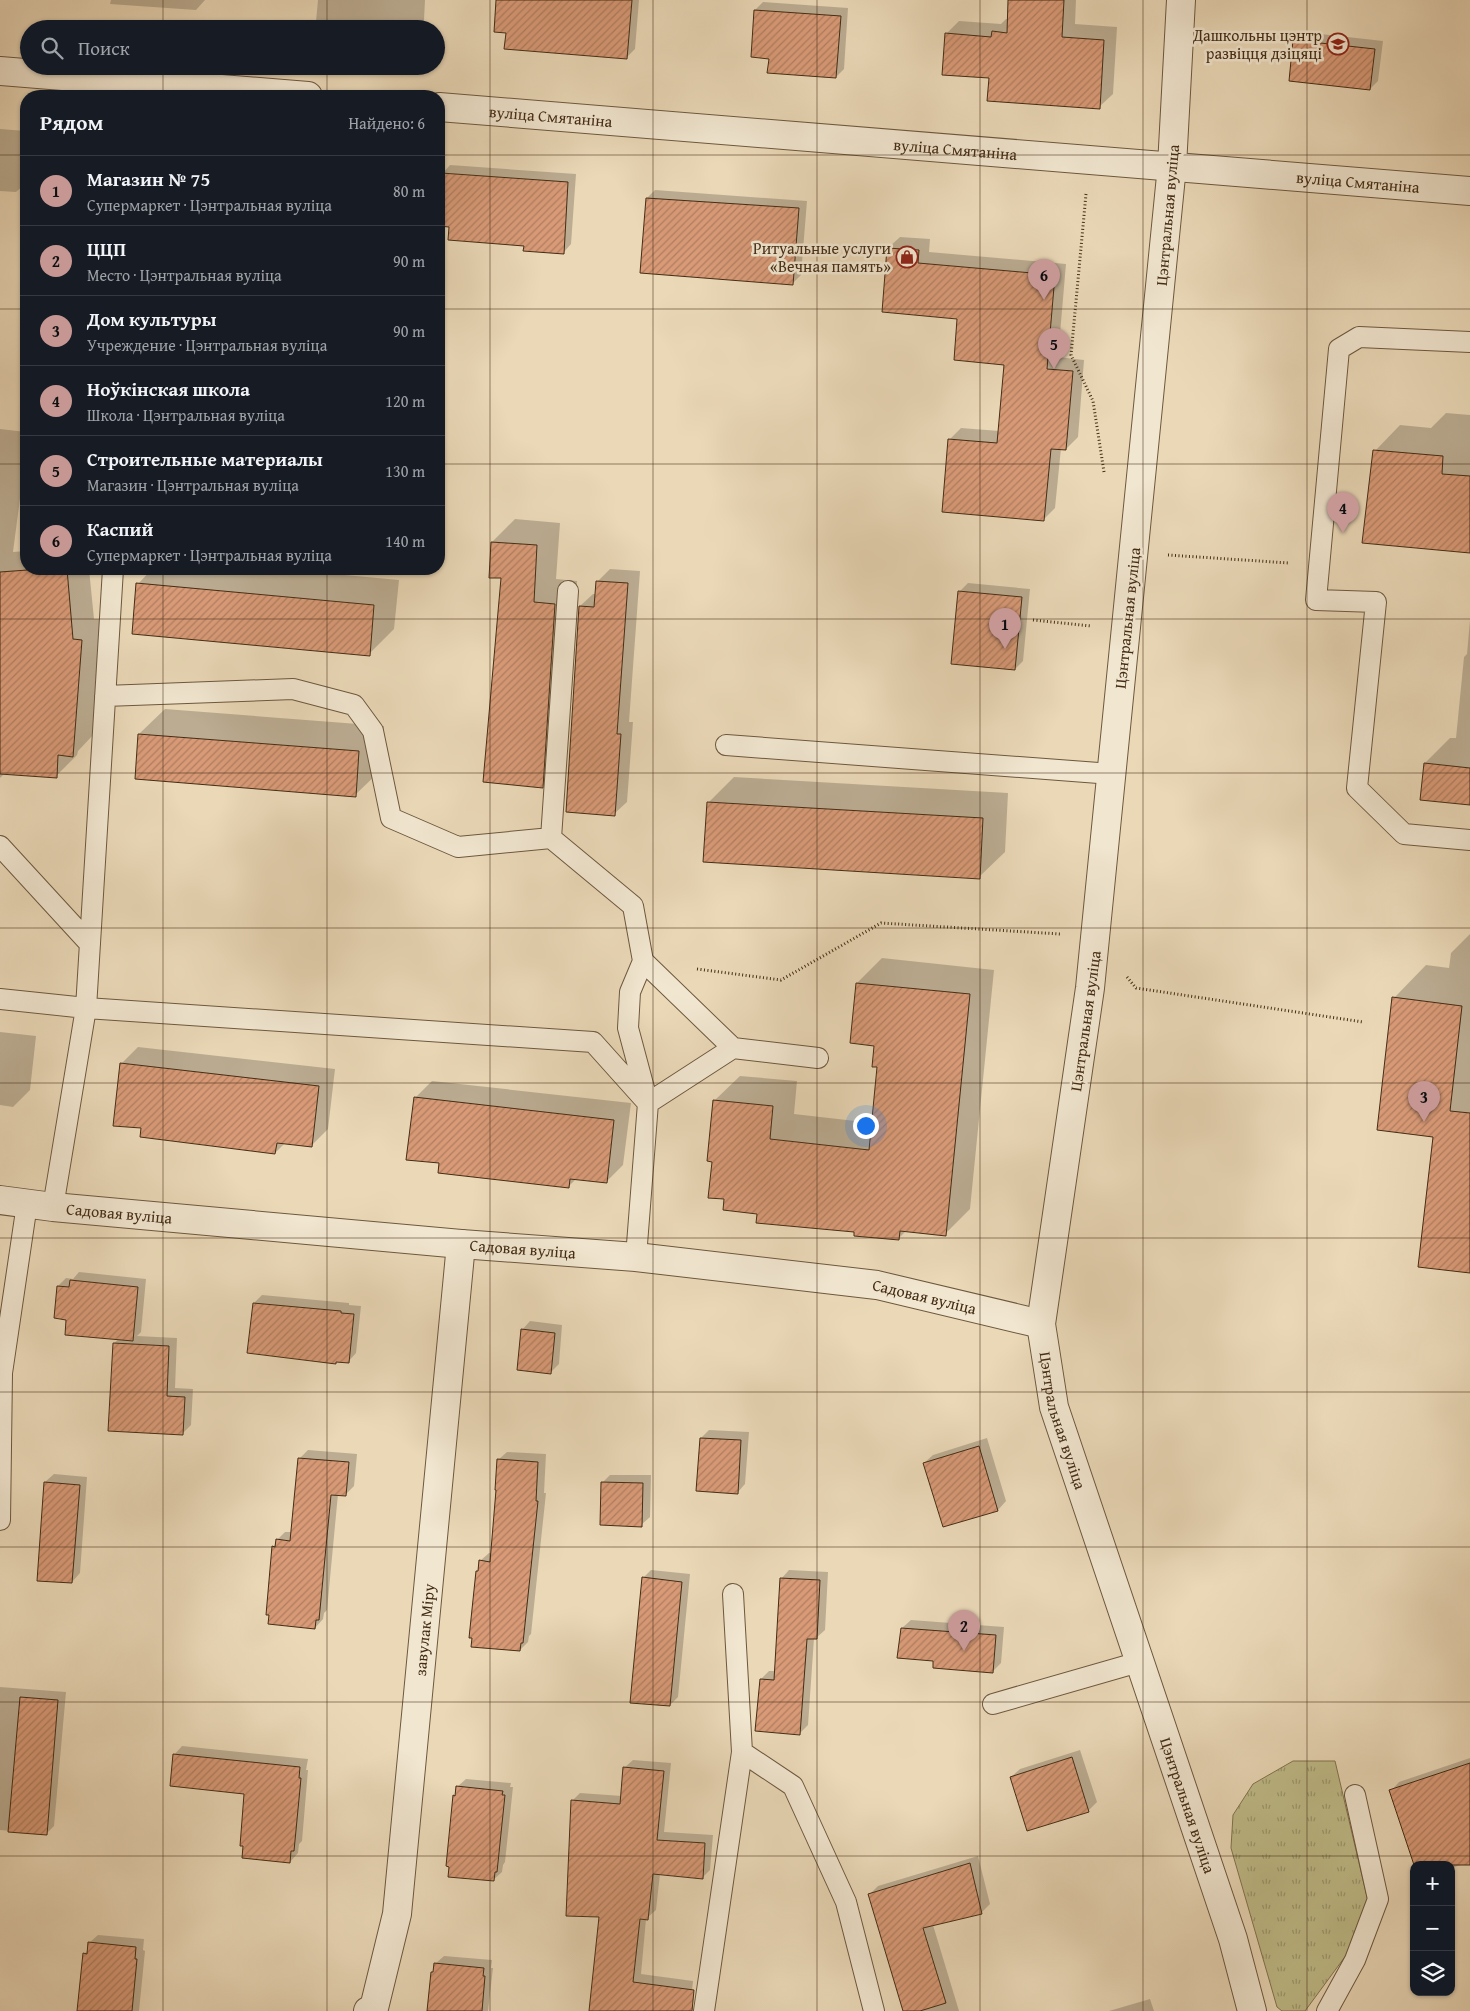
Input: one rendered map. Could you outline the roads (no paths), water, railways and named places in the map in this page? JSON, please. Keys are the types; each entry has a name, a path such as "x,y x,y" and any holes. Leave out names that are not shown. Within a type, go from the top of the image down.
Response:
{"street":[{"name":"Цэнтральная вуліца","path":"1181,0 1172,166 1096,936 1042,1324 1054,1406 1233,1939 1252,2011"},
{"path":"0,71 20,73"},
{"path":"49,75 234,90"},
{"name":"вуліца Смятаніна","path":"445,107 1470,191"},
{"name":"Садовая вуліца","path":"0,1200 461,1244 636,1257 877,1285 1042,1324"},
{"name":"завулак Міру","path":"368,2011 374,2008 397,1914 461,1244"}],"lane":[{"path":"1470,342 1359,337 1339,349 1316,600 1376,602 1357,788 1404,834 1470,840"},
{"path":"0,1520 2,1373 86,1008 113,575"},
{"path":"551,838 568,591"},
{"path":"105,696 292,690 354,705 373,731 391,818 458,847 551,838 633,906 643,962 630,992 628,1028 648,1103 636,1257"},
{"path":"726,745 1112,774"},
{"path":"0,846 90,944"},
{"path":"643,962 732,1048 818,1058"},
{"path":"0,999 86,1008 593,1042 648,1103"},
{"path":"648,1103 732,1048"},
{"path":"704,2011 742,1752 733,1594"},
{"path":"992,1704 1139,1662"},
{"path":"742,1752 793,1786 846,1902 874,2011"},
{"path":"1327,2011 1355,1960 1378,1899 1355,1794"}],"place":[{"name":"Дашкольны цэнтр развіцця дзіцяці","path":"1338,44"},
{"name":"Ритуальные услуги «Вечная память»","path":"907,257"},
{"name":"Каспий","path":"1044,300"},
{"name":"Строительные материалы","path":"1054,369"},
{"name":"Ноўкінская школа","path":"1343,533"},
{"name":"Магазин № 75","path":"1005,649"},
{"name":"Дом культуры","path":"1424,1122"},
{"name":"ЦЦП","path":"964,1651"}]}
